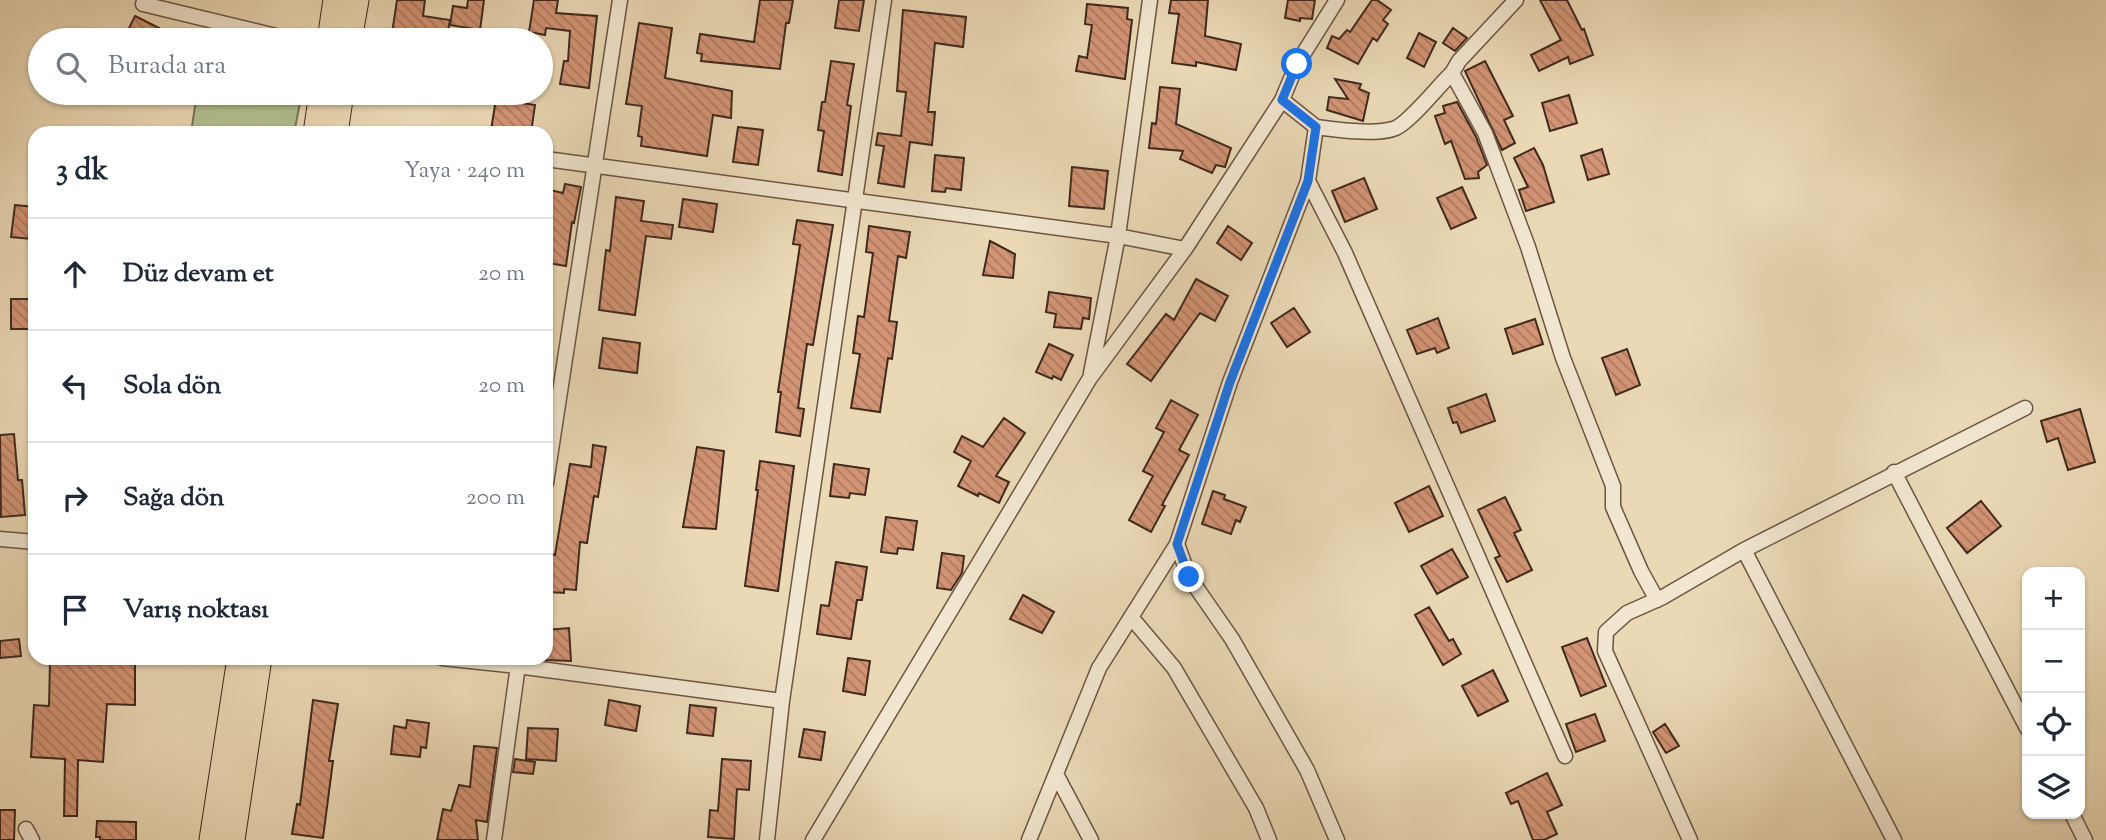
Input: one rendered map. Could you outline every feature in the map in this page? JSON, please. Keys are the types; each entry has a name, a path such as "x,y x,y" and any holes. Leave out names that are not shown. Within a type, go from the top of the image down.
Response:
{"main road":[{"path":"331,28 335,0"},
{"path":"352,28 357,0"},
{"path":"316,126 319,105"},
{"path":"337,126 340,105"},
{"path":"211,840 238,665"},
{"path":"233,840 260,665"}],"street":[{"path":"553,438 620,0"},
{"path":"767,840 782,701 884,0"},
{"path":"1090,378 1118,236 1150,0"},
{"path":"813,840 1090,378 1185,249 1282,100 1297,64 1337,0"},
{"path":"1282,100 1316,127 1348,132 1395,129 1420,108 1516,0"},
{"path":"143,4 242,28"},
{"path":"1452,73 1485,132 1528,247 1563,358 1613,486 1613,507 1657,600"},
{"path":"1029,840 1099,668 1177,544 1230,382 1308,181 1316,127"},
{"path":"553,160 1118,236 1185,249"},
{"path":"1308,181 1345,253 1565,756"},
{"path":"1690,840 1605,651 1606,632 1627,613 1657,600 1744,550 2025,408"},
{"path":"1894,472 2022,718"},
{"path":"0,539 28,541"},
{"path":"1177,544 1189,577 1232,639 1307,770 1337,840"},
{"path":"1744,550 1894,840"},
{"path":"1131,617 1174,668 1256,808 1269,840"},
{"path":"494,840 518,665"},
{"path":"538,665 782,701"},
{"path":"1056,774 1091,840"},
{"path":"2074,819 2085,840"}],"green space":[{"path":"195,105 300,105 295,126 192,126"}],"building":[{"path":"397,0 425,0 423,16 450,20 449,28 393,28"},
{"path":"468,0 484,0 480,28 450,25 453,6 467,8"},
{"path":"534,0 558,0 556,13 597,16 589,88 560,84 564,61 568,61 570,31 530,28"},
{"path":"760,0 793,0 789,23 786,23 780,69 701,61 702,54 697,53 700,34 754,42"},
{"path":"839,0 864,0 859,31 835,28"},
{"path":"1171,0 1208,0 1205,36 1241,44 1236,70 1196,62 1196,66 1172,63 1179,14 1169,13"},
{"path":"1288,0 1315,0 1312,19 1300,18 1300,21 1285,18"},
{"path":"1372,0 1377,0 1391,10 1383,20 1388,24 1377,41 1373,38 1358,64 1327,48 1332,36 1339,39 1347,30 1350,32"},
{"path":"1540,0 1567,0 1582,30 1584,29 1593,55 1570,64 1568,57 1539,71 1531,55 1561,40"},
{"path":"1087,4 1128,8 1127,19 1132,20 1125,79 1076,71 1079,56 1087,58 1092,25 1085,24"},
{"path":"903,10 966,17 963,47 935,43 928,112 935,112 932,145 910,142 904,187 878,183 884,146 876,145 878,133 901,136 906,92 897,91"},
{"path":"135,16 159,28 129,28"},
{"path":"639,23 672,28 665,78 732,91 731,118 713,115 707,156 641,146 642,137 638,136 642,106 626,104"},
{"path":"1453,28 1467,38 1455,51 1443,43"},
{"path":"1419,33 1436,42 1424,67 1407,58"},
{"path":"831,61 854,64 847,105 851,106 842,175 818,171 824,131 818,130"},
{"path":"1485,61 1513,116 1504,120 1515,143 1502,150 1465,71"},
{"path":"1335,79 1361,84 1359,89 1369,93 1363,121 1327,110 1329,97 1348,99"},
{"path":"1160,87 1180,89 1176,124 1231,148 1225,167 1216,165 1212,173 1180,159 1183,151 1149,148 1152,123 1156,124"},
{"path":"1569,95 1577,123 1550,131 1542,103"},
{"path":"1457,102 1476,137 1487,165 1478,172 1479,178 1465,179 1451,141 1445,144 1435,116 1445,113 1443,106"},
{"path":"495,105 535,105 532,126 492,126"},
{"path":"738,127 763,130 758,165 733,162"},
{"path":"1534,148 1543,165 1554,202 1526,211 1519,190 1528,187 1514,158"},
{"path":"1602,149 1609,174 1588,180 1581,156"},
{"path":"935,155 964,158 961,190 946,188 945,192 932,191"},
{"path":"1072,167 1108,171 1104,209 1069,206"},
{"path":"1364,178 1377,209 1345,222 1332,191"},
{"path":"565,184 581,187 574,223 572,222 566,266 553,264 553,191 563,193"},
{"path":"1462,187 1476,218 1451,229 1437,198"},
{"path":"616,197 644,201 641,221 673,225 671,239 646,236 635,315 599,310 606,250 610,251"},
{"path":"683,199 717,204 713,232 679,227"},
{"path":"15,205 28,206 28,239 11,237"},
{"path":"797,220 833,225 813,345 807,344 798,408 804,409 800,436 776,432 781,392 778,392 800,245 793,244"},
{"path":"869,226 910,232 906,258 898,256 889,321 897,322 892,359 888,358 880,412 851,408 860,354 853,353 858,316 864,317 873,253 866,252"},
{"path":"1228,226 1252,243 1241,260 1217,243"},
{"path":"990,241 1015,254 1013,278 983,275"},
{"path":"1196,279 1228,296 1215,321 1200,313 1151,381 1127,364 1166,314 1174,320"},
{"path":"1049,292 1091,298 1089,319 1083,318 1081,329 1054,327 1056,314 1046,312"},
{"path":"11,299 28,299 28,329 11,329"},
{"path":"1294,308 1310,332 1287,347 1271,323"},
{"path":"1438,318 1449,348 1437,353 1435,348 1417,354 1407,330"},
{"path":"1535,319 1543,344 1513,354 1505,329"},
{"path":"603,338 640,343 637,373 599,368"},
{"path":"1049,344 1073,355 1061,380 1036,372"},
{"path":"1627,349 1640,385 1616,395 1602,358"},
{"path":"1486,394 1495,421 1461,433 1457,422 1453,423 1448,408"},
{"path":"1171,400 1198,415 1179,450 1189,455 1151,532 1129,520 1153,476 1143,471 1164,432 1156,428"},
{"path":"2080,409 2095,462 2068,470 2058,438 2047,442 2041,421"},
{"path":"1004,418 1025,433 996,476 1009,482 999,503 958,486 971,461 954,452 962,436 983,447"},
{"path":"14,434 18,480 22,480 25,515 1,517 0,435"},
{"path":"593,445 606,447 598,497 594,496 587,543 580,542 576,590 564,589 564,593 553,592 553,554 555,555 570,464 591,467"},
{"path":"697,447 724,451 716,529 683,527"},
{"path":"760,461 794,466 778,591 745,586"},
{"path":"834,464 869,469 865,495 850,493 849,498 830,496"},
{"path":"1429,486 1443,516 1409,532 1395,503"},
{"path":"1213,491 1225,495 1224,499 1246,507 1240,522 1236,520 1231,534 1202,524"},
{"path":"1505,497 1521,530 1514,533 1532,570 1507,582 1495,558 1500,556 1478,510"},
{"path":"1981,501 2001,526 1967,553 1947,528"},
{"path":"886,517 917,521 913,550 898,548 897,554 881,552"},
{"path":"1452,549 1468,577 1437,594 1421,566"},
{"path":"942,553 964,556 962,573 951,590 937,588"},
{"path":"836,562 867,567 862,600 857,600 851,639 817,634 821,605 829,606"},
{"path":"1023,595 1054,612 1042,633 1010,619"},
{"path":"1429,607 1449,641 1453,639 1461,654 1443,665 1415,615"},
{"path":"569,628 571,661 553,660 553,629"},
{"path":"1587,638 1606,686 1581,696 1562,647"},
{"path":"19,639 21,656 0,658 0,641"},
{"path":"848,658 870,661 865,695 843,691"},
{"path":"50,665 135,665 135,705 107,704 103,762 78,760 77,816 64,816 65,759 31,757 34,705 49,706"},
{"path":"1493,670 1508,701 1478,716 1462,686"},
{"path":"313,700 338,704 329,761 333,761 323,838 292,834 297,804 300,805"},
{"path":"609,700 640,706 636,731 605,725"},
{"path":"690,705 716,708 713,736 687,733"},
{"path":"1595,714 1605,741 1576,752 1566,724"},
{"path":"407,720 429,723 426,748 421,747 420,757 391,754 394,726 406,728"},
{"path":"1665,724 1679,746 1666,753 1653,732"},
{"path":"528,728 558,729 556,761 526,759"},
{"path":"804,729 825,732 821,760 799,757"},
{"path":"474,746 497,748 487,822 476,820 478,840 437,840 443,809 451,811 459,785 470,787"},
{"path":"515,759 535,762 533,774 513,772"},
{"path":"722,759 751,761 749,790 737,789 734,839 708,837 710,810 718,811"},
{"path":"1547,773 1562,805 1547,812 1557,834 1544,840 1533,840 1518,801 1511,804 1506,793"},
{"path":"0,810 15,810 14,840 0,840"},
{"path":"97,821 136,822 136,840 100,840 100,837 96,837"}],"route":[{"path":"1189,577 1177,544 1230,382 1308,181 1316,127 1282,100 1297,64"}]}
